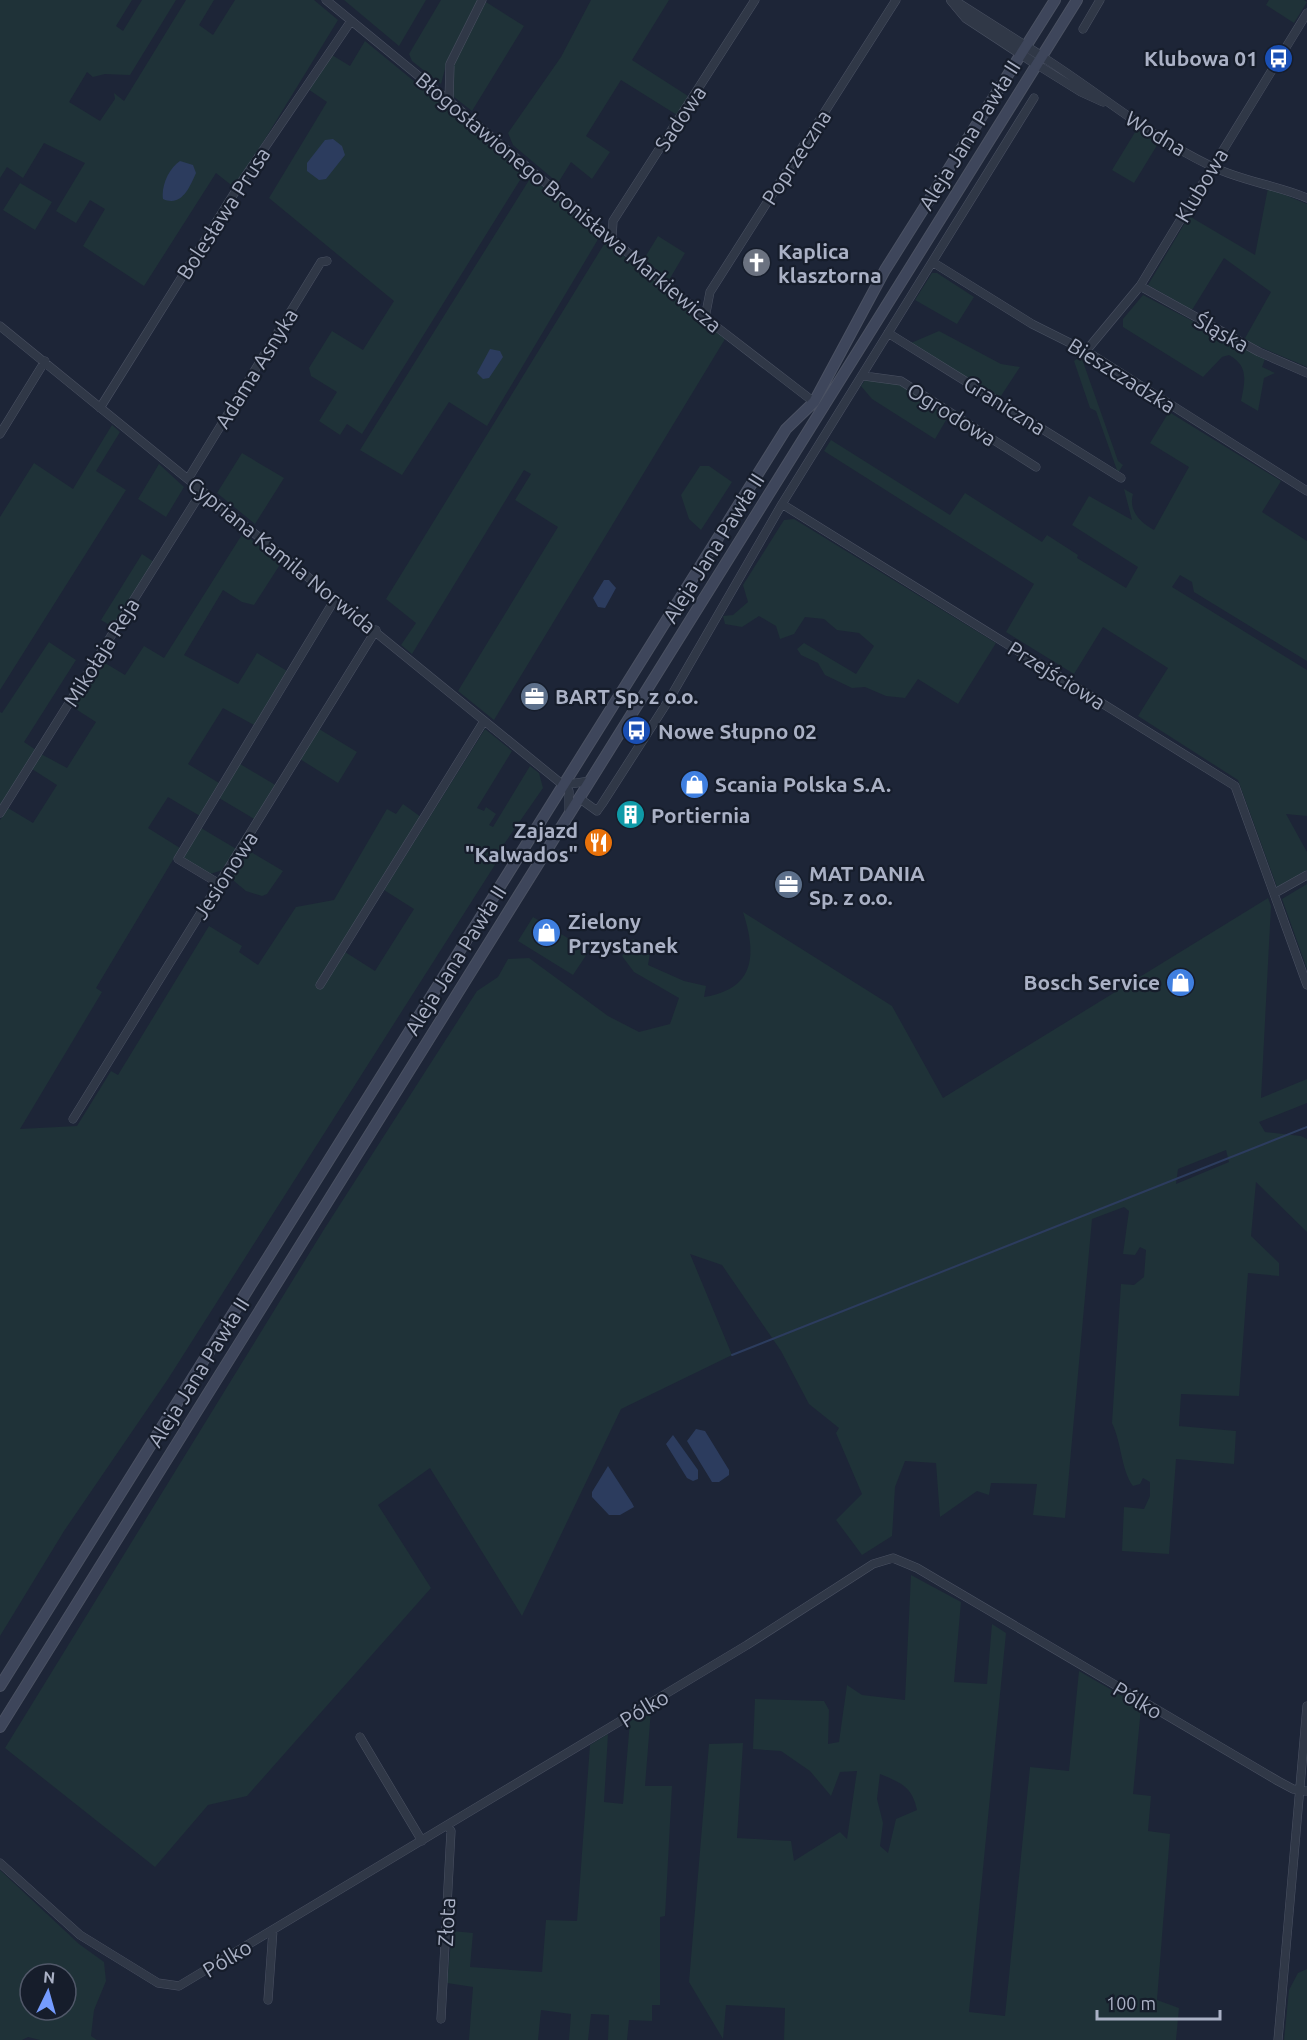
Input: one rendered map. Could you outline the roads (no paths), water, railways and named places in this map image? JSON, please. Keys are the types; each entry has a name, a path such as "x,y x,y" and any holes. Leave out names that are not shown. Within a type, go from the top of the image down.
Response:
{"main road":[{"name":"Aleja Jana Pawła II","path":"0,1686 786,429 814,402 885,270 1055,0"},
{"name":"Aleja Jana Pawła II","path":"0,1727 1077,0"}],"street":[{"name":"Błogosławionego Bronisława Markiewicza","path":"326,0 705,318 814,402"},
{"path":"449,101 450,64 482,0"},
{"name":"Sadowa","path":"612,238 613,221 755,0"},
{"name":"Poprzeczna","path":"705,318 710,292 897,0"},
{"path":"952,0 966,18 1039,60"},
{"path":"1083,29 1100,0"},
{"name":"Klubowa","path":"1086,351 1140,286 1307,13"},
{"name":"Bolesława Prusa","path":"100,408 240,184 351,21"},
{"name":"Wodna","path":"1039,60 1081,92 1107,103 1212,167 1307,198"},
{"path":"579,798 597,811 602,804 670,698 782,504 864,376 888,333 1034,98"},
{"name":"Adama Asnyka","path":"188,479 321,262 327,261"},
{"name":"Bieszczadzka","path":"934,262 1032,324 1086,351 1307,491"},
{"name":"Śląska","path":"1140,286 1259,352 1307,373"},
{"name":"Cypriana Kamila Norwida","path":"0,326 563,784"},
{"name":"Graniczna","path":"888,333 1121,478"},
{"path":"0,434 45,361"},
{"name":"Ogrodowa","path":"864,376 901,381 1036,467"},
{"name":"Mikołaja Reja","path":"0,813 202,491"},
{"name":"Przejściowa","path":"782,504 1235,786 1307,985"},
{"path":"218,883 178,860 335,599"},
{"name":"Jesionowa","path":"73,1119 376,630"},
{"path":"320,985 484,721"},
{"path":"569,814 571,800 563,784 590,781"},
{"path":"1275,893 1307,875"},
{"name":"Pólko","path":"0,1863 80,1935 158,1983 179,1986 747,1645 873,1564 893,1558 917,1568 1278,1781 1304,1790"},
{"path":"1278,2040 1304,1790 1307,1706"},
{"path":"360,1737 422,1841"},
{"name":"Złota","path":"441,2019 451,1831 448,1826"},
{"path":"268,2000 273,1930"}],"water":[{"path":"333,139 342,146 345,155 326,179 319,180 307,171 307,163 325,140"},
{"path":"180,161 193,165 196,173 180,199 169,201 163,199 163,189 167,178 172,168"},
{"path":"490,349 500,351 503,357 489,378 483,379 477,373"},
{"path":"604,580 609,580 616,588 605,608 598,607 593,598"},
{"path":"696,1429 705,1431 729,1470 729,1475 719,1482 712,1482 687,1441"},
{"path":"673,1435 698,1470 698,1479 693,1481 687,1478 666,1444"},
{"path":"608,1466 634,1507 620,1515 609,1515 592,1497 592,1492"}],"waterway":[{"path":"732,1355 1307,1127"}],"place":[{"name":"Klubowa 01","path":"1279,58"},
{"name":"Kaplica klasztorna","path":"757,263"},
{"name":"BART Sp. z o.o.","path":"534,696"},
{"name":"Nowe Słupno 02","path":"637,731"},
{"name":"Scania Polska S.A.","path":"694,784"},
{"name":"Portiernia","path":"630,815"},
{"name":"Zajazd \"Kalwados\"","path":"599,842"},
{"name":"MAT DANIA Sp. z o.o.","path":"788,885"},
{"name":"Zielony Przystanek","path":"547,933"},
{"name":"Bosch Service","path":"1181,982"}]}
